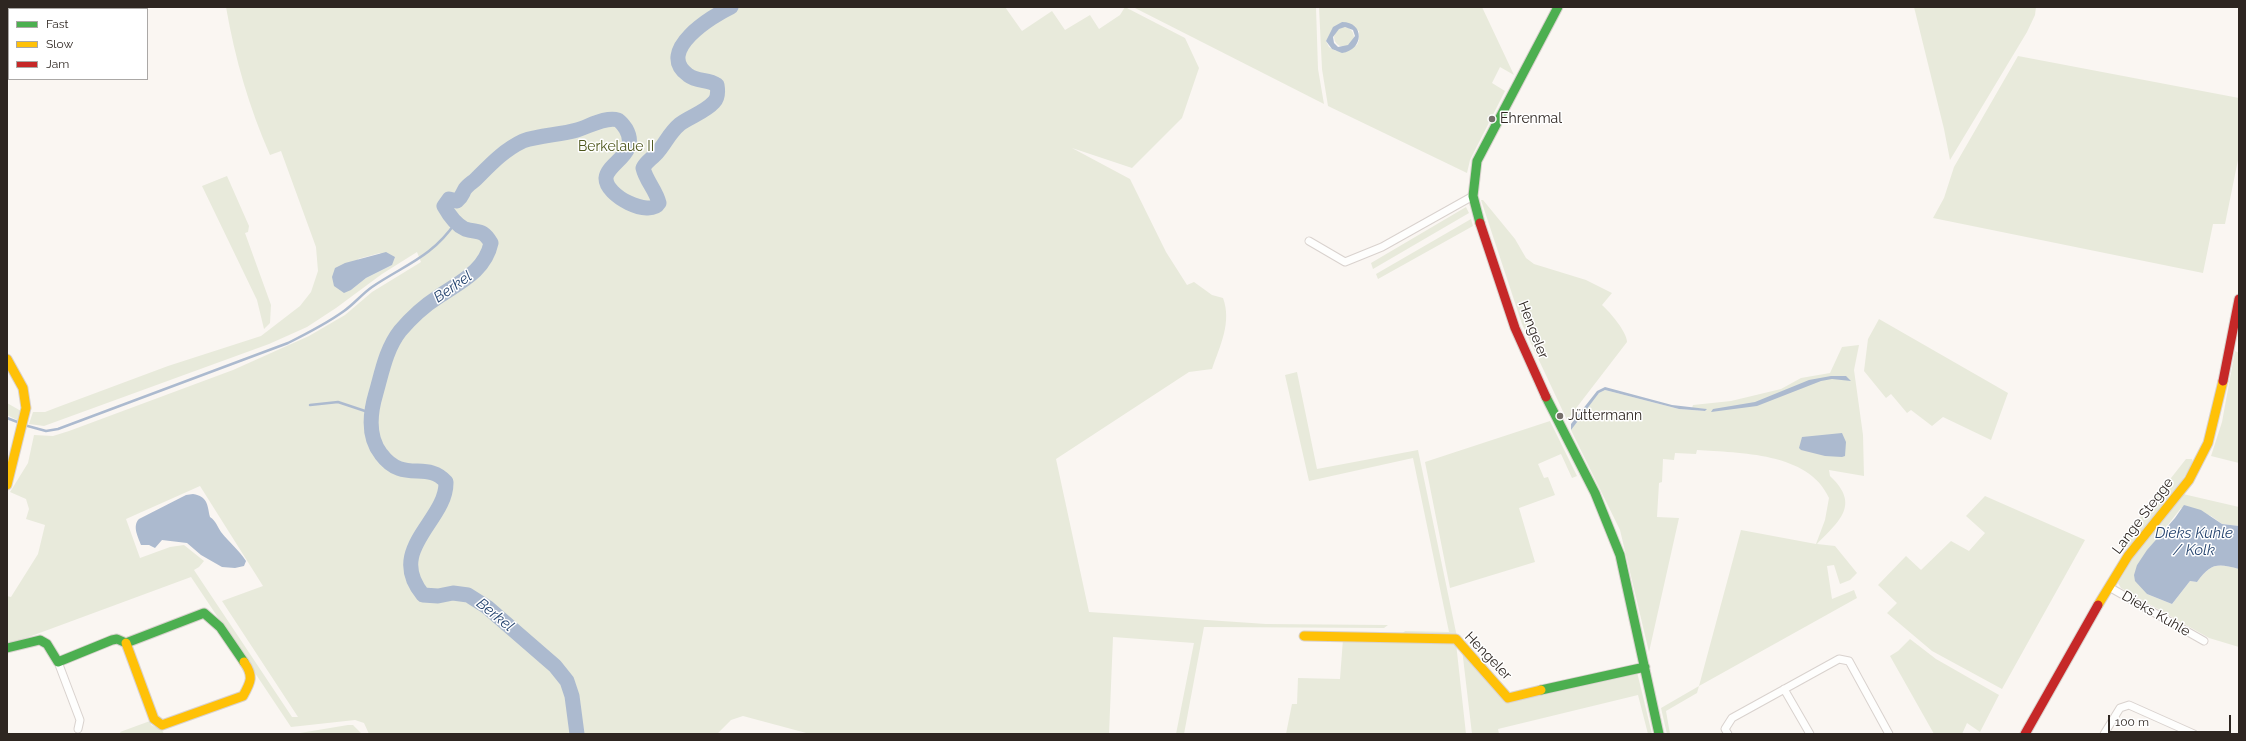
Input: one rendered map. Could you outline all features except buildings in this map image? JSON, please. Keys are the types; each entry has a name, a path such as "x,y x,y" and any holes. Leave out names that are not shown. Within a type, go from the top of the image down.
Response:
{"street":[{"name":"Hengeler","path":"1558,7 1477,161 1473,196 1485,240 1515,328 1532,369 1595,493 1616,542 1659,734"},
{"path":"1309,241 1345,262 1382,248 1473,196"},
{"name":"Lange Stegge","path":"2026,734 2128,556 2189,480 2208,443 2214,424 2239,299"},
{"path":"7,359 20,378 26,398 26,408 7,485"},
{"name":"Dieks Kuhle","path":"2109,588 2204,642"},
{"path":"58,662 112,640 117,639 126,643 204,613 220,627 251,672 252,679 243,696 162,725 154,719 126,643"},
{"name":"Hengeler","path":"1304,636 1456,639 1508,698 1645,667"},
{"path":"7,648 40,640 47,644 58,662 80,720 78,729"},
{"path":"1728,734 1725,729 1732,718 1838,658 1849,661 1889,734"},
{"path":"1784,689 1810,734"},
{"path":"2104,734 2120,708 2129,705 2194,734"}],"green space":[{"name":"Berkelaue II","path":"226,7 1005,7 1022,31 1052,11 1065,30 1090,15 1099,29 1120,15 1125,7 1185,38 1199,68 1182,118 1132,168 1072,148 1130,179 1166,252 1187,285 1194,282 1212,295 1223,298 1226,316 1224,334 1212,369 1189,372 1056,459 1089,612 1266,624 1388,625 1384,628 1204,627 1184,734 1176,734 1194,643 1113,637 1109,734 810,734 743,716 731,720 717,734 369,734 364,723 355,720 291,727 191,577 7,645 7,596 11,597 38,554 45,525 26,519 29,509 26,499 10,492 28,463 34,435 53,436 69,431 233,370 309,336 345,315 372,292 421,262 417,252 382,274 336,308 307,327 269,344 44,426 29,424 33,412 45,412 168,366 261,336 300,306 311,292 318,271 316,247 281,151 270,155 262,137 238,64","holes":["380,253 392,265 366,278 351,290 358,259","200,486 263,586 222,601 298,717 292,717 194,570 204,561 184,545 170,547 140,558 126,519"]},
{"path":"1133,7 1316,7 1318,69 1324,104"},
{"path":"1319,7 1482,7 1514,75 1500,67 1492,83 1505,91 1470,160 1467,173 1328,106 1322,69","holes":["1342,22 1359,31 1359,40 1357,45 1336,51 1329,47 1326,41"]},
{"path":"1914,7 2036,7 2035,15 2027,32 1950,160 1944,129"},
{"path":"1344,27 1351,30 1354,37 1351,44 1344,47 1337,44 1334,37 1337,30"},
{"path":"2018,56 2239,98 2239,155 2225,224 2213,224 2203,273 1933,218 1944,198 1954,167"},
{"path":"227,176 249,226 248,232 245,233 271,305 270,323 264,329 257,300 202,186"},
{"path":"1481,200 1483,200 1515,239 1526,258 1534,264 1586,280 1612,293 1602,305 1621,328 1627,342 1567,420 1522,324"},
{"path":"1466,207 1469,213 1373,269 1371,263"},
{"path":"1471,219 1473,226 1378,279 1376,274"},
{"path":"1879,319 2008,393 1991,440 1943,417 1932,426 1911,410 1907,413 1891,394 1886,398 1864,371 1868,339"},
{"path":"1859,345 1854,370 1863,435 1864,476 1829,470 1830,476 1839,486 1844,496 1845,504 1839,520 1817,544 1835,546 1857,573 1850,580 1840,584 1834,565 1827,566 1832,599 1854,590 1857,598 1699,686 1741,530 1816,544 1825,520 1829,498 1819,483 1806,472 1790,463 1771,458 1752,454 1697,450 1696,454 1675,453 1674,460 1663,459 1662,482 1659,483 1657,517 1679,518 1649,652 1620,530 1571,430 1599,393 1605,390 1679,409 1705,411 1706,409 1692,408 1693,405 1731,401 1781,389 1801,378 1830,373 1842,347"},
{"path":"2235,351 2239,353 2239,463 2211,456 2222,422"},
{"path":"1297,372 1317,469 1418,450 1457,637 1402,634 1405,631 1449,632 1413,458 1309,481 1285,375"},
{"path":"7,403 21,411 19,421 7,415"},
{"path":"1550,421 1577,476 1572,478 1561,454 1538,464 1544,478 1548,477 1555,495 1519,508 1535,562 1450,588 1425,462"},
{"path":"2186,459 2192,459 2193,463 2177,488 2129,546 2125,547 2119,544"},
{"path":"2183,494 2239,507 2239,526 2222,524 2211,516 2181,508 2137,565 2147,594 2172,604 2190,581 2197,582 2206,571 2211,568 2220,565 2239,569 2239,647 2209,638 2121,588 2118,583 2134,555"},
{"path":"1985,496 2085,540 2002,689 1932,651 1887,613 1897,603 1878,585 1906,556 1921,570 1951,541 1969,551 1985,533 1966,516"},
{"path":"1343,639 1456,643 1466,734 1286,734 1292,704 1297,704 1298,678 1340,679"},
{"path":"1910,639 1936,659 1999,695 1980,732 1967,723 1962,734 1934,734 1890,656 1898,651"},
{"path":"1462,649 1508,702 1637,672 1652,734 1648,734 1638,695 1498,729 1499,734 1472,734"},
{"path":"1699,686 1697,693 1666,711 1670,734 1667,734 1661,708"},
{"path":"150,721 151,725 162,730 164,734 121,734 120,732"},
{"path":"353,725 362,734 300,733"}],"water":[{"path":"1342,22 1350,23 1355,26 1359,36 1355,47 1342,53 1332,49 1326,41 1333,27","holes":["1345,27 1353,30 1355,36 1348,45 1338,47 1334,43 1333,37 1339,29"]},
{"path":"386,252 395,257 392,265 366,278 351,290 344,293 334,286 332,277 335,268 345,263"},
{"path":"1831,376 1846,376 1851,381 1832,379 1821,381 1757,406 1711,412 1713,409 1755,402 1809,380"},
{"path":"1605,387 1672,405 1707,409 1705,411 1679,409 1605,390 1599,393 1571,430 1571,424 1597,391"},
{"path":"1842,433 1846,442 1845,456 1825,456 1801,450 1799,448 1802,437"},
{"path":"193,494 204,499 210,517 246,561 244,566 235,568 222,567 201,555 187,543 162,540 155,548 149,545 141,545 136,528 139,519 186,495"},
{"name":"Dieks Kuhle / Kolk","path":"2184,505 2201,510 2222,524 2239,526 2239,569 2220,565 2211,568 2206,571 2197,582 2190,581 2172,604 2147,594 2135,581 2134,575 2137,565 2147,550 2175,518"}],"waterway":[{"name":"Berkel","path":"577,734 572,696 567,681 555,666 487,607 468,595 453,593 438,596 423,595 413,579 411,563 414,549 444,496 446,482 439,476 431,473 406,470 389,463 381,454 373,440 371,424 372,408 388,353 400,331 428,304 470,275 488,253 491,243 486,235 480,232 465,229 450,216 444,206 449,199 457,201 465,189 492,163 504,153 523,141 536,137 570,132 608,119 613,119 618,120 626,129 629,138 629,145 626,152 608,173 606,178 608,185 613,192 629,203 647,208 654,207 659,203 643,168 680,124 702,111 715,100 718,90 717,85 714,83 695,79 688,75 680,66 678,56 682,45 700,26 731,7"},
{"path":"24,425 46,431 58,429 288,343 337,316 372,287 427,252 447,234 456,222"},
{"path":"310,405 338,402 371,413"},
{"path":"7,418 20,423"}],"traffic: fast":[{"path":"1480,223 1473,196 1477,161 1558,7"},
{"path":"1546,397 1595,493 1620,555 1659,734"},
{"path":"7,648 40,640 47,644 58,662 112,640 117,639 126,643 204,613 220,627 244,662"},
{"path":"1541,690 1645,667"}],"traffic: slow":[{"path":"7,359 23,388 26,408 7,485"},
{"path":"2098,605 2128,556 2189,480 2208,443 2223,381"},
{"path":"1304,636 1456,639 1508,698 1541,690"},
{"path":"126,643 154,719 162,725 243,696 250,679 249,671 244,662"}],"traffic: jam":[{"path":"1480,223 1515,328 1546,397"},
{"path":"2223,381 2239,299"},
{"path":"2025,734 2098,605"}],"place":[{"name":"Ehrenmal","path":"1492,119"},
{"name":"Jüttermann","path":"1560,416"}]}
